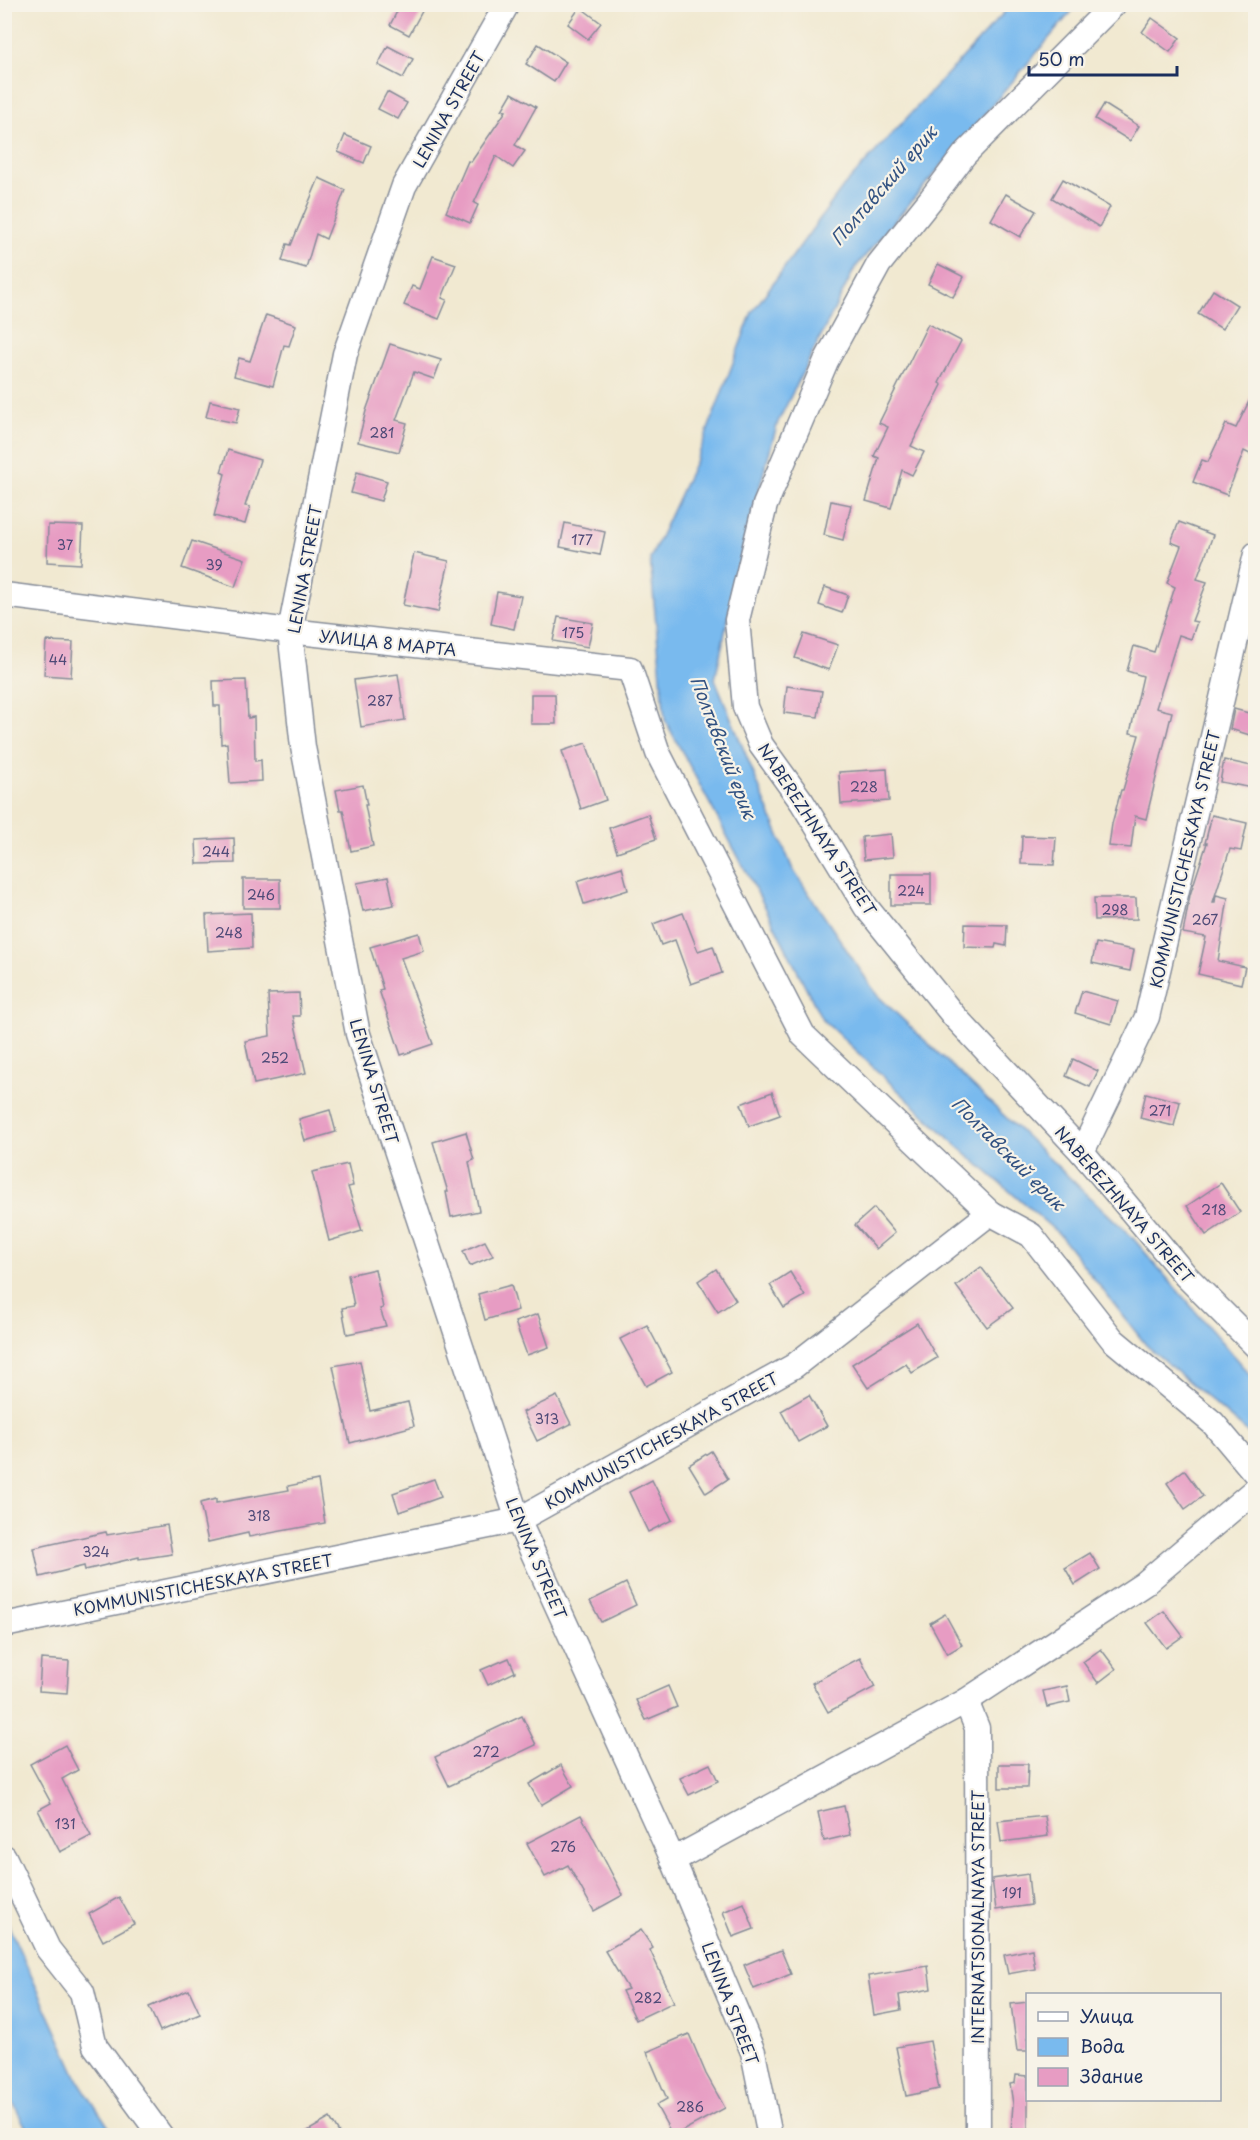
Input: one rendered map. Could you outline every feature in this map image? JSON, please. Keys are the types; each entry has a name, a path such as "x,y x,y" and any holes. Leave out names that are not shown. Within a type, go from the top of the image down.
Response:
{"street":[{"name":"LENINA STREET","path":"507,4 404,186 345,354 290,631 303,747 358,1034 518,1520 673,1860 753,2052 770,2136"},
{"name":"NABEREZHNAYA STREET","path":"1114,4 964,155 879,264 826,361 769,494 737,620 745,707 761,745 802,802 873,916 954,1016 1082,1152 1186,1276 1256,1346"},
{"name":"KOMMUNISTICHESKAYA STREET","path":"1082,1152 1147,1017 1256,554"},
{"name":"УЛИЦА 8 МАРТА","path":"4,595 290,631 630,669 658,753 802,1035 990,1213"},
{"name":"KOMMUNISTICHESKAYA STREET","path":"4,1625 518,1520 794,1366 990,1213"},
{"path":"990,1213 1031,1235 1113,1340 1214,1423 1256,1474"},
{"path":"673,1860 966,1701 1144,1584 1256,1489"},
{"name":"INTERNATSIONALNAYA STREET","path":"966,1701 977,1728 978,2136"},
{"path":"4,1857 48,1949 82,1992 94,2046 161,2136"}],"water":[{"name":"Полтавский ерик","path":"1011,5 1077,5 855,268 778,422 745,538 715,679 793,870 877,995 1132,1237 1255,1381 1255,1439 1146,1345 1059,1234 954,1143 822,1019 665,720 650,559 700,451 752,312 843,187"},
{"path":"5,1918 80,2083 114,2135 30,2135 5,2088"}],"building":[{"path":"401,4 426,4 409,35 390,25"},
{"path":"580,7 601,23 588,39 568,24"},
{"path":"1152,18 1180,38 1170,52 1142,32"},
{"path":"538,44 566,62 554,82 526,64"},
{"path":"388,46 413,59 403,78 378,65"},
{"path":"387,92 407,103 398,119 378,109"},
{"path":"512,93 536,107 515,145 525,151 513,168 496,156 474,203 478,205 470,223 446,212 468,161 471,162 506,111 502,110"},
{"path":"1104,104 1139,126 1130,141 1095,119"},
{"path":"345,135 371,146 364,163 338,152"},
{"path":"319,178 345,190 326,239 316,234 306,268 282,261 287,244 291,245"},
{"path":"1063,179 1110,207 1099,227 1052,198"},
{"path":"1006,194 1036,211 1020,237 991,220"},
{"path":"433,256 456,264 442,298 447,300 439,319 404,305 412,286 420,289"},
{"path":"938,264 964,277 953,297 928,284"},
{"path":"1213,290 1237,305 1222,329 1198,314"},
{"path":"266,315 296,325 289,346 284,345 273,386 234,376 239,358 250,361"},
{"path":"928,324 961,341 939,383 942,385 911,446 924,452 912,475 902,470 891,508 866,501 879,458 874,456 888,427 879,423"},
{"path":"390,344 441,360 434,379 414,372 396,420 407,423 399,452 358,442 366,411"},
{"path":"1256,387 1256,443 1250,454 1244,451 1227,495 1193,482 1202,460 1208,462 1226,424 1236,428"},
{"path":"210,401 240,408 236,423 206,417"},
{"path":"228,450 260,460 245,506 250,507 245,524 214,516 225,474 221,472"},
{"path":"357,472 387,481 381,501 351,493"},
{"path":"831,501 851,505 843,540 824,535"},
{"path":"1179,522 1213,535 1197,579 1207,582 1192,621 1197,622 1191,639 1179,635 1156,708 1172,712 1146,819 1135,816 1131,848 1109,846 1121,790 1123,790 1139,735 1130,733 1143,676 1127,671 1134,646 1154,652 1175,587 1167,583 1181,546 1171,542"},
{"path":"565,523 605,532 600,555 560,547"},
{"path":"48,525 83,526 81,564 47,562"},
{"path":"192,541 245,559 235,587 182,568"},
{"path":"414,553 449,561 438,612 403,605"},
{"path":"825,587 848,595 842,613 819,605"},
{"path":"497,592 521,596 514,629 491,624"},
{"path":"558,617 593,623 588,647 553,641"},
{"path":"804,634 838,645 829,670 795,658"},
{"path":"46,641 73,642 71,677 44,675"},
{"path":"398,674 405,720 361,727 354,680"},
{"path":"246,680 248,718 254,717 255,761 261,760 262,781 230,783 227,743 221,744 220,706 214,706 213,681"},
{"path":"787,686 822,691 818,717 784,713"},
{"path":"531,694 555,694 556,724 531,724"},
{"path":"1234,709 1256,715 1253,736 1230,729"},
{"path":"586,743 606,800 581,809 562,751"},
{"path":"1224,760 1256,767 1253,788 1220,782"},
{"path":"887,769 889,801 841,804 839,772"},
{"path":"363,785 373,846 351,851 343,810 340,810 336,790"},
{"path":"648,814 656,839 617,852 609,828"},
{"path":"1212,815 1247,823 1241,851 1230,849 1213,902 1215,902 1216,895 1228,898 1218,961 1245,967 1241,984 1198,974 1206,937 1183,933 1190,895 1207,843 1205,843"},
{"path":"891,834 893,857 864,860 862,837"},
{"path":"1022,836 1056,837 1054,865 1021,864"},
{"path":"234,838 235,863 197,864 196,840"},
{"path":"622,867 628,890 584,904 577,881"},
{"path":"891,874 931,874 931,905 891,905"},
{"path":"388,877 394,905 363,911 357,883"},
{"path":"243,879 280,879 280,908 243,908"},
{"path":"1094,898 1136,898 1137,919 1095,920"},
{"path":"251,913 252,948 208,951 206,915"},
{"path":"683,913 698,951 713,946 722,973 691,984 675,940 661,945 653,924"},
{"path":"965,924 1007,925 1006,946 996,944 995,948 964,947"},
{"path":"419,933 424,951 401,958 433,1044 401,1055 379,990 383,989 370,947"},
{"path":"1096,943 1134,950 1130,971 1092,963"},
{"path":"1082,991 1118,1001 1111,1024 1075,1013"},
{"path":"299,993 300,1016 293,1016 306,1073 254,1084 245,1041 270,1036 268,994"},
{"path":"1073,1059 1098,1071 1090,1087 1066,1076"},
{"path":"772,1092 780,1115 749,1126 741,1104"},
{"path":"1146,1093 1180,1102 1174,1126 1140,1118"},
{"path":"330,1110 336,1132 305,1141 299,1119"},
{"path":"466,1132 474,1160 469,1162 479,1211 451,1217 446,1192 448,1192 433,1142"},
{"path":"348,1164 353,1186 348,1187 362,1231 329,1241 312,1172"},
{"path":"1221,1183 1240,1212 1206,1235 1187,1206"},
{"path":"874,1208 895,1233 876,1249 855,1225"},
{"path":"485,1241 493,1256 470,1266 463,1251"},
{"path":"981,1267 1013,1308 987,1327 956,1286"},
{"path":"375,1269 383,1308 380,1309 386,1326 347,1334 342,1308 354,1306 348,1275"},
{"path":"716,1269 736,1300 718,1312 698,1281"},
{"path":"790,1272 805,1296 784,1308 770,1285"},
{"path":"511,1285 518,1310 485,1320 478,1294"},
{"path":"538,1314 549,1347 527,1355 515,1322"},
{"path":"917,1323 937,1358 912,1373 906,1364 868,1388 852,1364"},
{"path":"647,1325 672,1372 646,1386 620,1339"},
{"path":"360,1361 370,1411 408,1402 414,1426 350,1443 333,1366"},
{"path":"809,1395 827,1426 798,1442 781,1411"},
{"path":"557,1396 571,1424 537,1441 523,1412"},
{"path":"711,1451 728,1479 706,1493 689,1465"},
{"path":"1184,1470 1203,1496 1185,1509 1167,1483"},
{"path":"434,1479 441,1497 399,1512 393,1493"},
{"path":"318,1480 325,1523 249,1537 248,1533 208,1542 200,1503 216,1499 216,1503 289,1490 288,1486"},
{"path":"652,1480 672,1520 648,1532 629,1492"},
{"path":"167,1525 172,1554 139,1559 139,1557 85,1570 84,1566 40,1577 34,1548 106,1532 107,1535"},
{"path":"1090,1553 1100,1569 1075,1585 1065,1568"},
{"path":"626,1583 636,1605 601,1622 590,1601"},
{"path":"1164,1611 1183,1636 1166,1648 1147,1623"},
{"path":"945,1614 962,1645 947,1654 930,1623"},
{"path":"1101,1649 1116,1669 1098,1683 1083,1662"},
{"path":"509,1658 515,1672 488,1685 481,1670"},
{"path":"860,1658 875,1687 828,1712 812,1683"},
{"path":"41,1659 69,1661 67,1693 39,1691"},
{"path":"668,1686 677,1707 646,1720 636,1700"},
{"path":"1067,1686 1070,1702 1047,1707 1043,1691"},
{"path":"522,1716 536,1745 449,1786 435,1757"},
{"path":"65,1745 78,1770 62,1779 91,1836 60,1852 38,1810 51,1803 30,1764"},
{"path":"710,1764 718,1781 689,1795 680,1778"},
{"path":"999,1764 1028,1764 1027,1788 999,1788"},
{"path":"561,1765 573,1786 541,1805 529,1784"},
{"path":"844,1806 850,1835 824,1841 818,1812"},
{"path":"581,1815 623,1895 594,1911 568,1865 545,1877 527,1843"},
{"path":"1045,1816 1048,1836 1001,1842 998,1821"},
{"path":"1028,1874 1031,1905 996,1910 992,1879"},
{"path":"119,1897 134,1924 103,1941 89,1914"},
{"path":"744,1903 754,1929 733,1937 723,1912"},
{"path":"641,1930 653,1948 650,1950 674,2002 636,2020 622,1991 628,1989 605,1951"},
{"path":"1032,1949 1035,1969 1008,1974 1004,1955"},
{"path":"781,1950 791,1974 754,1989 744,1965"},
{"path":"928,1966 931,1989 899,1995 901,2010 874,2015 868,1976"},
{"path":"189,1990 200,2014 160,2031 149,2007"},
{"path":"1026,2002 1026,2051 1017,2051 1011,2004"},
{"path":"689,2034 706,2074 725,2108 673,2136 656,2105 667,2099 647,2052"},
{"path":"930,2041 939,2089 906,2096 896,2047"},
{"path":"1016,2075 1026,2076 1028,2135 1019,2136 1018,2132 1011,2131 1013,2104 1010,2084 1015,2083"},
{"path":"330,2118 341,2136 299,2136"}]}
